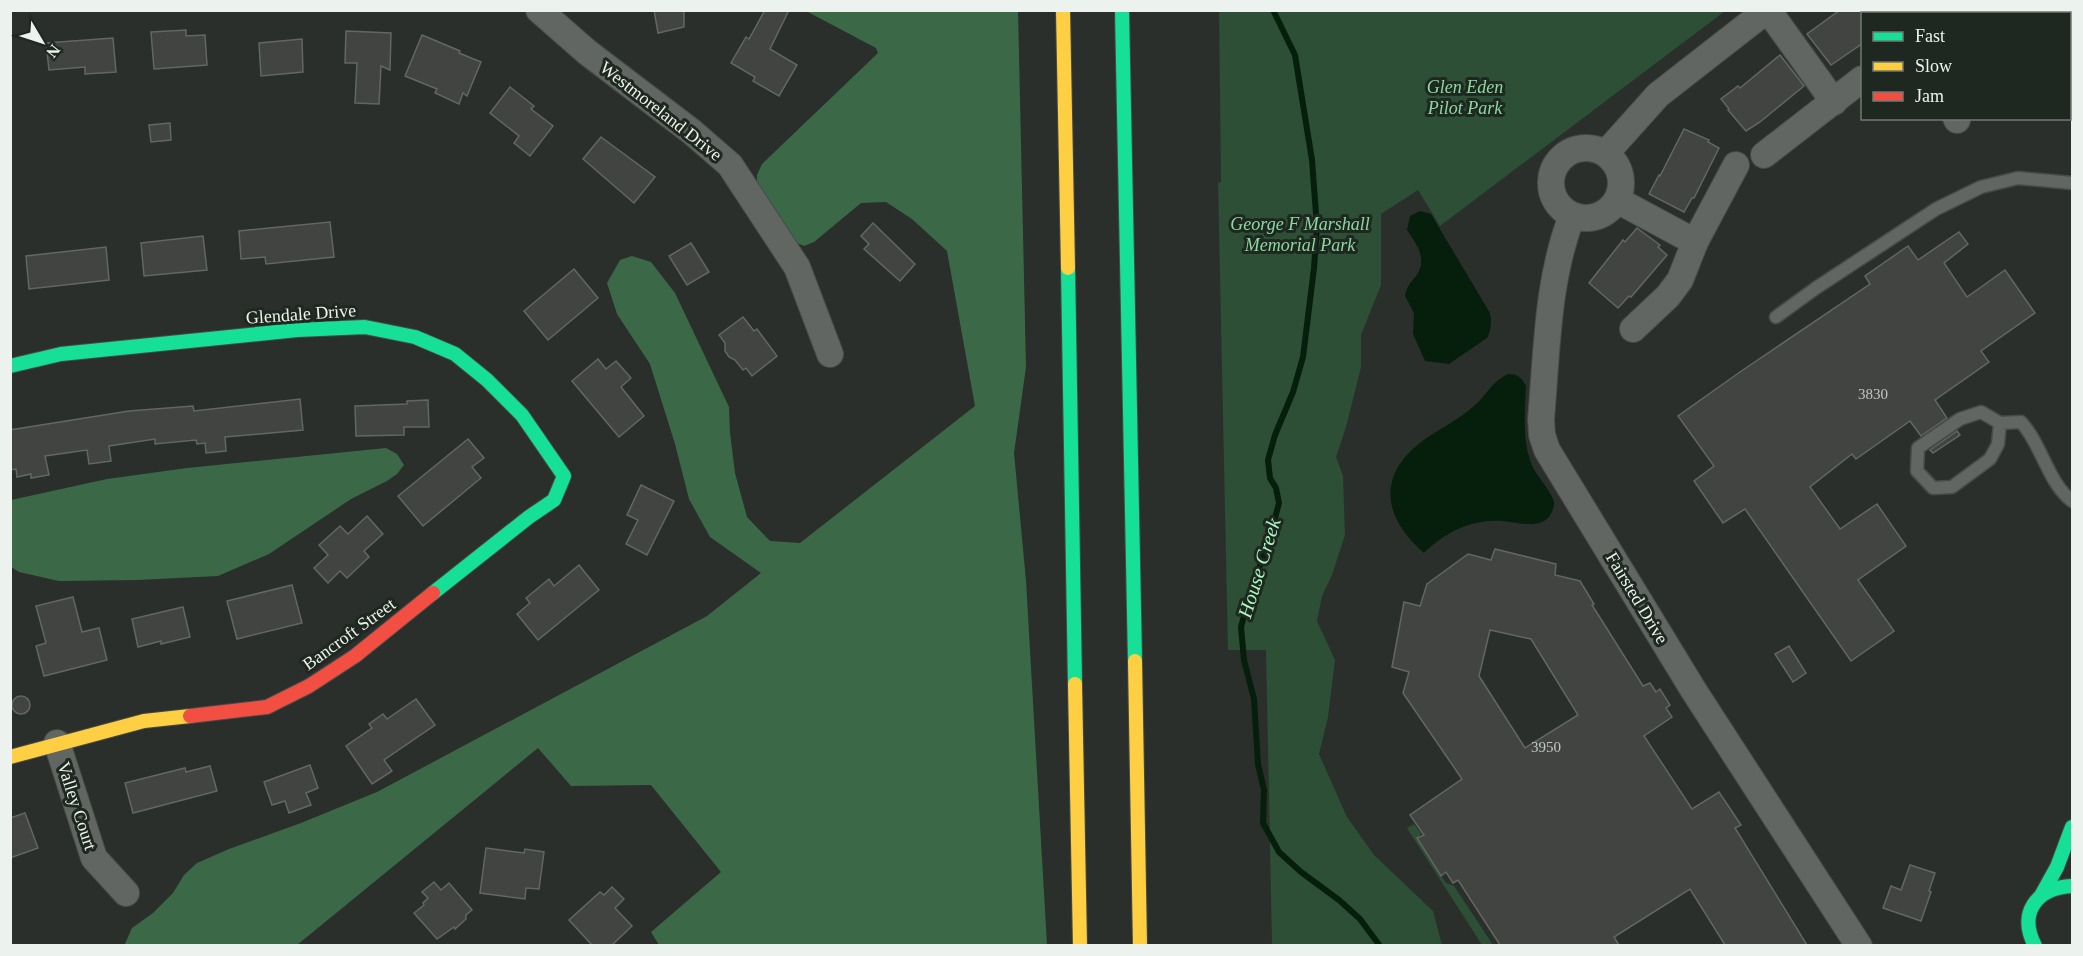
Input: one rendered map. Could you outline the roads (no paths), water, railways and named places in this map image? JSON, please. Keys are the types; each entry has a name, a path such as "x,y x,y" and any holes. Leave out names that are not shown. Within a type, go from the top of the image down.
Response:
{"main road":[{"path":"1063,10 1080,945"},
{"path":"1122,10 1140,945"},
{"name":"Glendale Drive","path":"10,366 61,354 297,330 364,327 415,337 454,354 487,380 522,416 564,476 561,483"},
{"name":"Bancroft Street","path":"10,757 144,721 267,707 309,686 355,656 529,517 554,500 561,483"},
{"path":"2029,941 2027,922 2030,911 2057,867 2073,827"},
{"path":"2042,894 2052,888 2073,886"}],"street":[{"path":"1606,153 1658,96 1768,10 1834,102"},
{"name":"Westmoreland Drive","path":"543,12 586,52 692,132 730,165 797,267 830,354"},
{"path":"1764,155 1861,81"},
{"path":"1579,148 1593,148 1606,153 1617,164 1621,179 1617,200 1600,216 1585,218 1572,216 1560,207 1554,197 1551,174 1556,163 1566,153 1579,148"},
{"path":"1633,329 1668,296 1680,280 1695,242 1736,165"},
{"path":"1617,200 1695,242"},
{"name":"Fairsted Drive","path":"1572,216 1560,253 1552,300 1541,419 1542,435 1547,450 1694,691 1859,945"},
{"name":"Valley Court","path":"57,743 94,858 126,893"}],"lane":[{"path":"1776,317 1936,209 1981,187 2018,178 2073,183"},
{"path":"2000,423 1998,444 1990,459 1952,487 1933,488 1917,471 1918,448 1960,418 1981,412 2000,423 2021,422 2030,432 2063,494 2073,501"}],"waterway":[{"name":"House Creek","path":"1273,10 1295,55 1312,160 1317,227 1303,357 1268,460 1270,478 1276,488 1279,503 1241,627 1244,660 1254,699 1258,764 1264,790 1263,823 1279,852 1360,919 1380,946"}],"park label":[{"name":"Glen Eden Pilot Park","path":"1465,97"},
{"name":"George F Marshall Memorial Park","path":"1300,234"}]}
